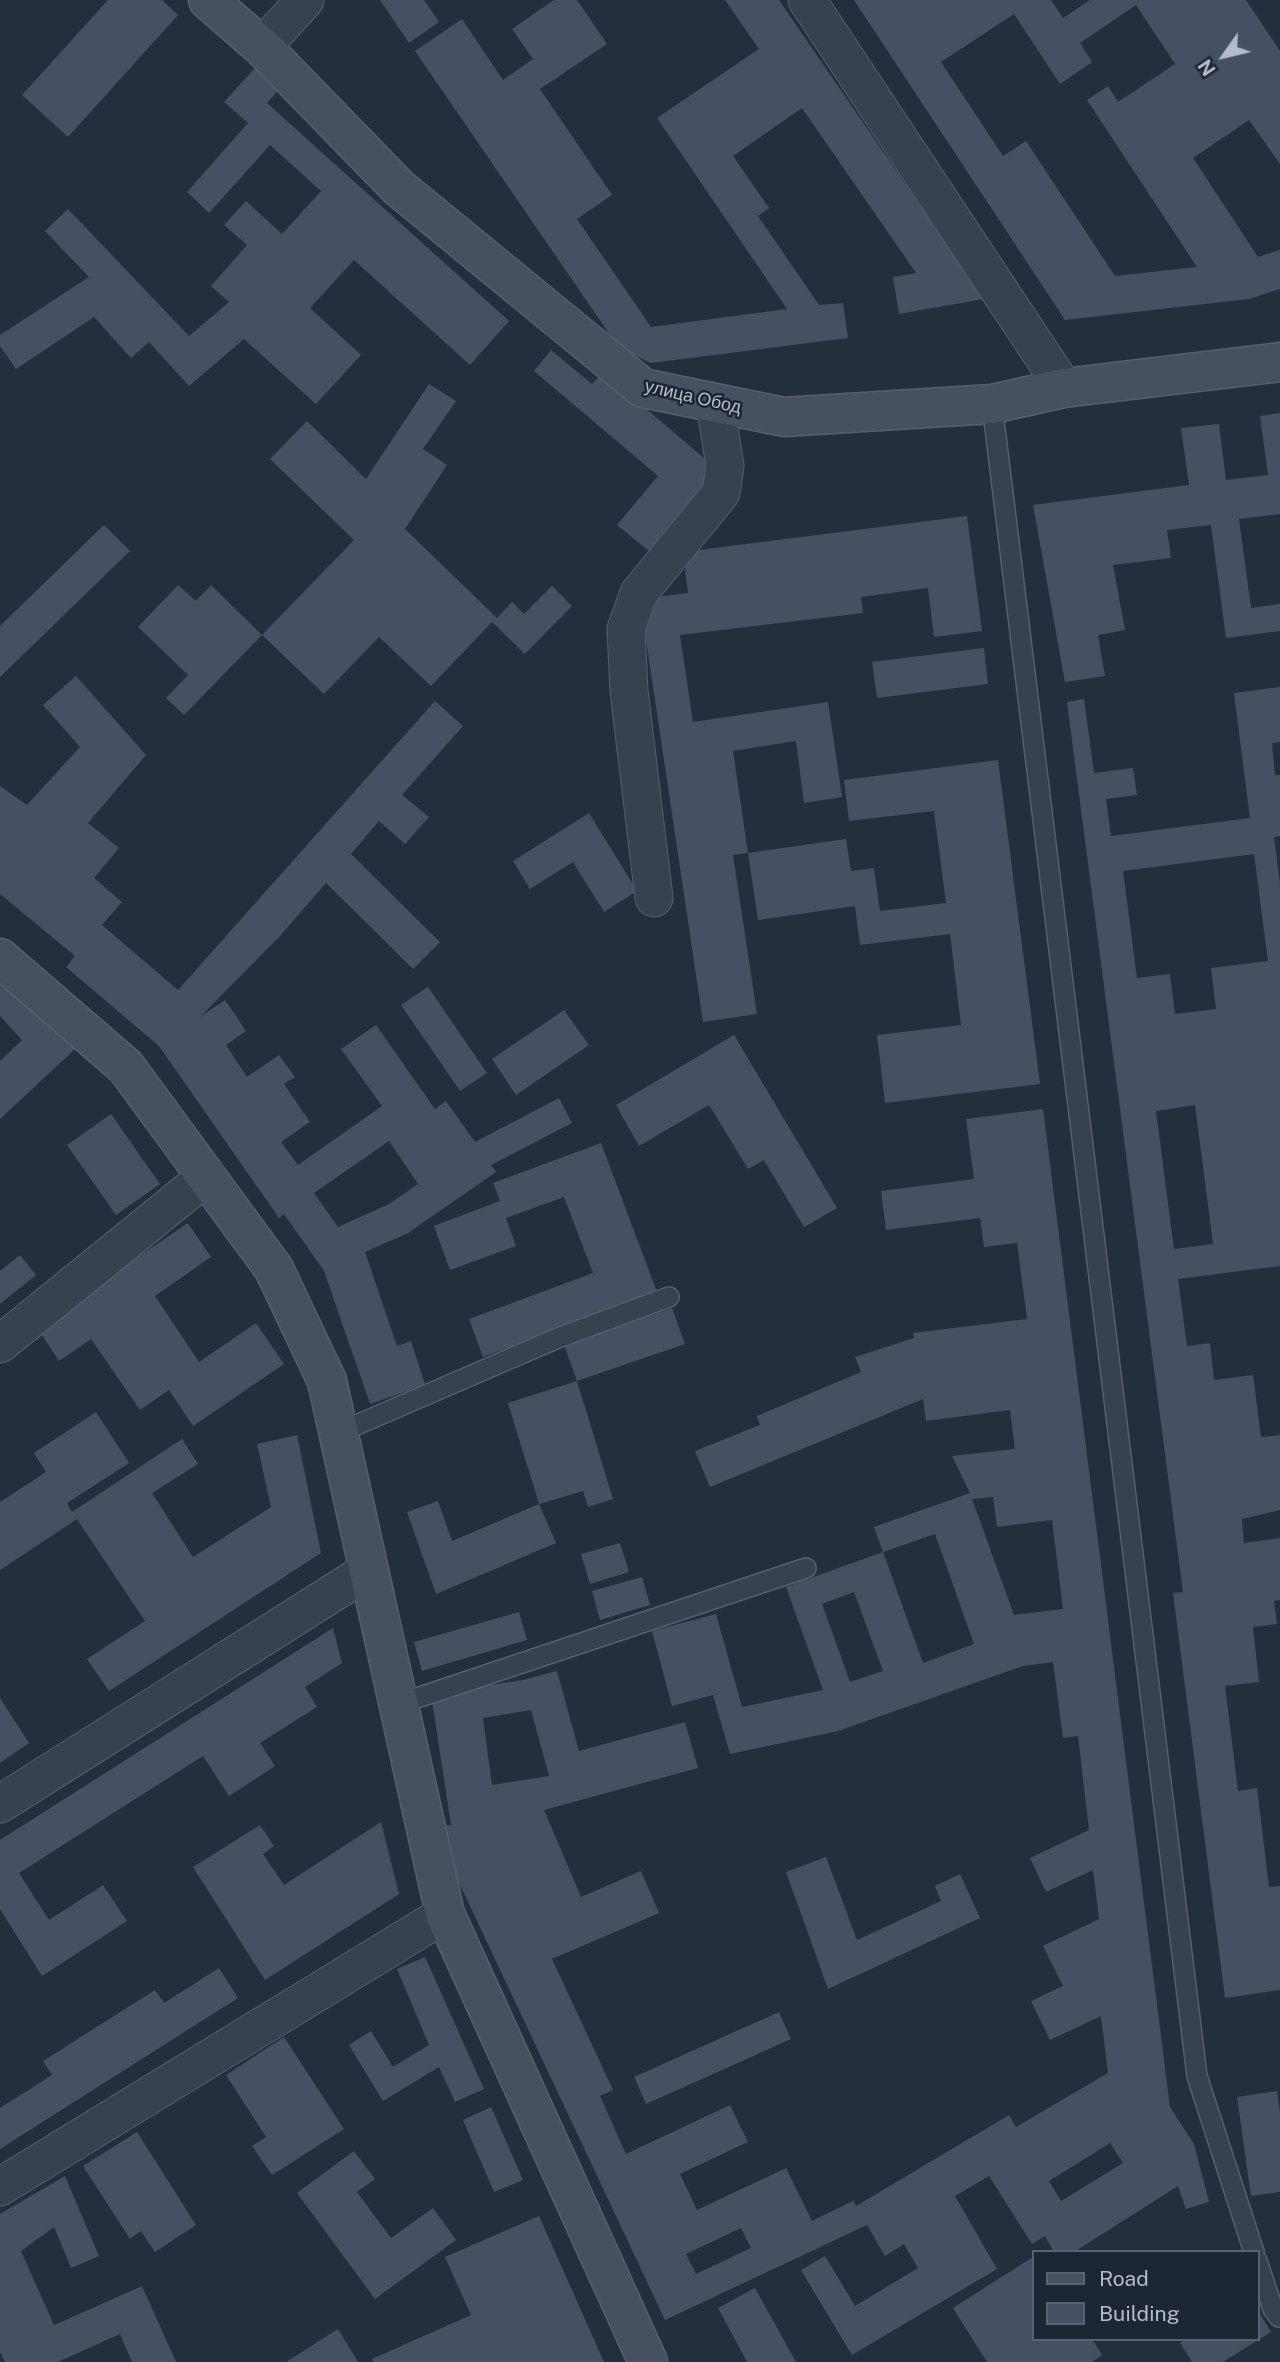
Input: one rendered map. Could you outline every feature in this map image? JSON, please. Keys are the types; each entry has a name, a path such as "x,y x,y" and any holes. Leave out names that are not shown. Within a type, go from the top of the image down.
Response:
{"street":[{"name":"улица Обод","path":"208,0 262,47 399,188 643,388 784,417 992,404 1065,388 1280,362"},
{"path":"262,47 305,0"},
{"path":"807,0 1065,388"},
{"path":"654,898 629,691 626,629 639,593 722,493 725,466 715,403"},
{"path":"0,958 126,1067 274,1269 327,1381 445,1914 648,2362"},
{"path":"0,1344 207,1175"},
{"path":"0,1804 369,1570"},
{"path":"0,2187 445,1914"}],"lane":[{"path":"992,404 1197,2076 1253,2250"},
{"path":"338,1433 558,1338 669,1297"},
{"path":"399,1704 806,1568"},
{"path":"1259,2267 1273,2309 1279,2317"}],"building":[{"path":"108,0 162,0 178,15 68,137 22,95"},
{"path":"380,0 424,0 439,22 409,43"},
{"path":"554,0 577,0 607,44 540,89 612,195 577,219 651,327 787,309 657,118 759,49 725,0 779,0 984,299 899,314 893,277 916,273 802,108 733,156 769,208 758,216 819,305 843,303 848,338 651,363 619,348 415,51 462,19 503,80 533,59 512,29"},
{"path":"854,0 1051,0 1063,18 1090,0 1246,0 1280,51 1280,164 1249,120 1193,158 1258,257 1280,250 1280,289 1249,299 1065,320","holes":["1136,5 1175,64 1118,102 1108,86 1087,100 1197,267 1115,276 1026,141 1003,156 941,62 1014,14 1060,84 1092,62 1080,43"]},
{"path":"256,67 280,88 267,103 509,321 470,365 354,260 310,308 361,355 316,404 244,339 189,386 149,342 131,358 94,317 16,369 0,346 0,335 89,277 45,231 68,209 189,336 229,302 211,286 247,245 224,225 246,201 282,234 321,191 270,145 209,213 187,192 248,123 224,102"},
{"path":"551,350 592,384 603,372 718,470 649,551 617,525 658,476 534,371"},
{"path":"429,384 456,401 423,449 447,465 405,529 497,618 512,602 524,614 552,586 572,606 525,654 492,622 431,686 379,637 324,694 262,635 354,540 270,459 307,421 366,479"},
{"path":"1280,413 1280,514 1239,519 1251,608 1280,604 1280,631 1226,638 1211,525 1167,530 1171,558 1113,565 1125,630 1098,635 1105,676 1065,682 1033,505 1189,485 1181,428 1219,424 1226,480 1268,475 1260,416"},
{"path":"967,516 982,631 934,637 928,588 861,597 863,613 680,635 693,722 828,702 842,797 804,803 796,741 733,751 748,853 733,855 757,1014 703,1022 640,599 688,593 683,552"},
{"path":"104,525 130,551 0,677 0,626"},
{"path":"178,585 196,601 211,585 262,635 184,715 166,698 188,675 138,627"},
{"path":"984,648 988,684 877,698 872,662"},
{"path":"76,676 146,755 88,823 119,848 94,878 122,902 102,925 178,990 435,701 463,726 402,795 429,817 405,844 379,821 351,854 440,942 413,969 326,883 280,936 200,1017 225,1000 246,1031 226,1045 247,1077 279,1055 295,1077 284,1084 310,1122 281,1142 298,1165 382,1106 341,1049 376,1025 435,1109 446,1101 475,1142 559,1098 572,1123 491,1165 496,1172 408,1233 365,1252 397,1346 411,1341 425,1385 370,1404 324,1271 284,1214 279,1218 159,1046 66,967 75,956 0,894 0,786 27,805 80,747 43,705","holes":["389,1141 418,1184 389,1204 338,1227 314,1193"]},
{"path":"1280,687 1280,742 1272,743 1275,775 1280,775 1280,836 1274,837 1280,885 1280,1266 1178,1279 1187,1346 1210,1343 1214,1380 1253,1375 1261,1437 1280,1435 1280,1510 1242,1519 1244,1543 1280,1538 1280,1600 1274,1601 1277,1624 1253,1627 1259,1682 1225,1686 1238,1791 1257,1788 1269,1887 1280,1886 1280,1990 1225,1998 1173,1593 1183,1592 1067,702 1084,699 1094,773 1133,768 1137,795 1106,799 1111,836 1250,818 1234,693","holes":["1254,854 1268,961 1211,968 1216,1009 1175,1014 1170,974 1137,978 1123,871","1195,1105 1213,1244 1174,1249 1156,1111"]},
{"path":"998,760 1040,1084 885,1103 877,1035 961,1025 950,934 860,945 855,906 758,920 748,853 846,839 851,871 874,868 880,911 946,903 934,811 849,821 844,780"},
{"path":"589,813 637,891 604,912 573,862 530,889 513,861"},
{"path":"0,974 75,1049 0,1119 0,1061 22,1040 0,1016"},
{"path":"428,987 487,1073 460,1091 401,1005"},
{"path":"564,1010 589,1045 516,1095 492,1059"},
{"path":"734,1035 837,1208 804,1227 764,1160 748,1169 709,1105 639,1146 616,1105"},
{"path":"1043,1109 1170,2107 1194,2144 1209,2202 1186,2209 1178,2186 1077,2250 1053,2250 1045,2236 1032,2244 989,2176 955,2196 997,2269 852,2355 801,2270 825,2256 855,2306 918,2268 904,2244 885,2256 867,2225 665,2320 445,1853 441,1826 451,1825 431,1694 523,1680 557,1671 579,1751 685,1722 698,1768 544,1810 581,1897 641,1871 659,1913 552,1959 613,2090 600,2096 626,2154 730,2105 748,2142 680,2174 697,2210 786,2168 812,2221 853,2201 856,2206 1009,2115 1016,2127 1108,2073 1101,2016 1050,2040 1031,2001 1063,1986 1043,1946 1099,1919 1093,1870 1046,1892 1030,1858 1089,1830 1078,1736 1063,1738 1053,1662 1023,1666 838,1731 730,1754 713,1695 672,1706 652,1631 716,1614 742,1707 823,1690 786,1587 883,1552 874,1527 970,1493 952,1456 1015,1449 1010,1410 926,1421 923,1399 710,1487 695,1451 760,1425 757,1416 861,1372 855,1357 914,1338 913,1333 1027,1319 1017,1243 984,1247 980,1218 886,1230 881,1191 974,1179 966,1119","holes":["993,1497 997,1527 1052,1520 1063,1609 1014,1615 972,1499","935,1534 974,1644 923,1663 883,1552","854,1592 883,1671 850,1682 822,1604","531,1710 549,1776 492,1785 483,1718","1110,2143 1123,2163 1061,2201 1049,2181","741,2228 751,2248 696,2274 686,2254"]},
{"path":"111,1114 160,1184 116,1215 67,1145"},
{"path":"601,1143 657,1292 483,1357 469,1319 593,1273 564,1197 506,1218 516,1246 450,1270 434,1226 500,1201 493,1183"},
{"path":"188,1223 211,1257 155,1296 199,1362 256,1323 284,1364 193,1426 169,1390 140,1410 91,1339 59,1361 36,1326"},
{"path":"20,1255 36,1275 0,1304 0,1271"},
{"path":"672,1308 685,1344 577,1381 564,1345"},
{"path":"577,1381 613,1499 588,1507 583,1491 539,1504 508,1403"},
{"path":"96,1412 129,1463 67,1503 72,1512 182,1439 198,1464 152,1493 193,1557 271,1507 257,1444 297,1435 321,1553 109,1691 87,1659 145,1621 77,1519 0,1570 0,1502 46,1472 34,1453"},
{"path":"438,1501 452,1541 539,1504 556,1543 436,1594 407,1512"},
{"path":"620,1543 629,1572 590,1584 581,1554"},
{"path":"642,1577 650,1605 600,1620 592,1591"},
{"path":"519,1612 527,1640 422,1671 414,1642"},
{"path":"333,1628 342,1663 305,1687 317,1707 260,1743 275,1766 229,1796 203,1756 19,1873 49,1920 103,1885 127,1921 42,1976 0,1909 0,1840"},
{"path":"0,1698 29,1743 0,1763"},
{"path":"381,1822 399,1894 265,1980 193,1867 260,1825 274,1846 263,1854 284,1885"},
{"path":"826,1857 857,1940 941,1901 935,1886 960,1874 980,1918 828,1989 786,1872"},
{"path":"425,1957 484,2089 455,2102 439,2067 383,2101 349,2045 371,2031 393,2067 429,2045 397,1969"},
{"path":"219,1968 238,1998 0,2149 0,2108 52,2075 43,2061 155,1990 164,2003"},
{"path":"779,2012 791,2039 646,2104 634,2077"},
{"path":"284,2037 344,2129 272,2175 252,2146 266,2137 226,2075"},
{"path":"1277,2091 1280,2113 1280,2192 1251,2196 1237,2097"},
{"path":"491,2107 523,2180 494,2192 463,2120"},
{"path":"137,2132 196,2225 155,2252 141,2231 130,2239 83,2166"},
{"path":"354,2151 375,2179 357,2192 391,2238 433,2208 456,2240 375,2299 297,2193"},
{"path":"65,2176 99,2256 71,2268 54,2227 21,2251 54,2325 142,2286 176,2362 132,2362 120,2334 58,2362 5,2362 0,2352 0,2214"},
{"path":"539,2216 604,2362 373,2362 372,2359 471,2315 445,2257"},
{"path":"1032,2258 1032,2341 1093,2341 1102,2355 1092,2362 987,2362 953,2308"},
{"path":"755,2288 796,2362 747,2362 718,2308"},
{"path":"1259,2312 1271,2332 1259,2340"},
{"path":"338,2329 358,2362 286,2362"},
{"path":"1257,2341 1223,2362 1192,2362 1180,2343"}]}
